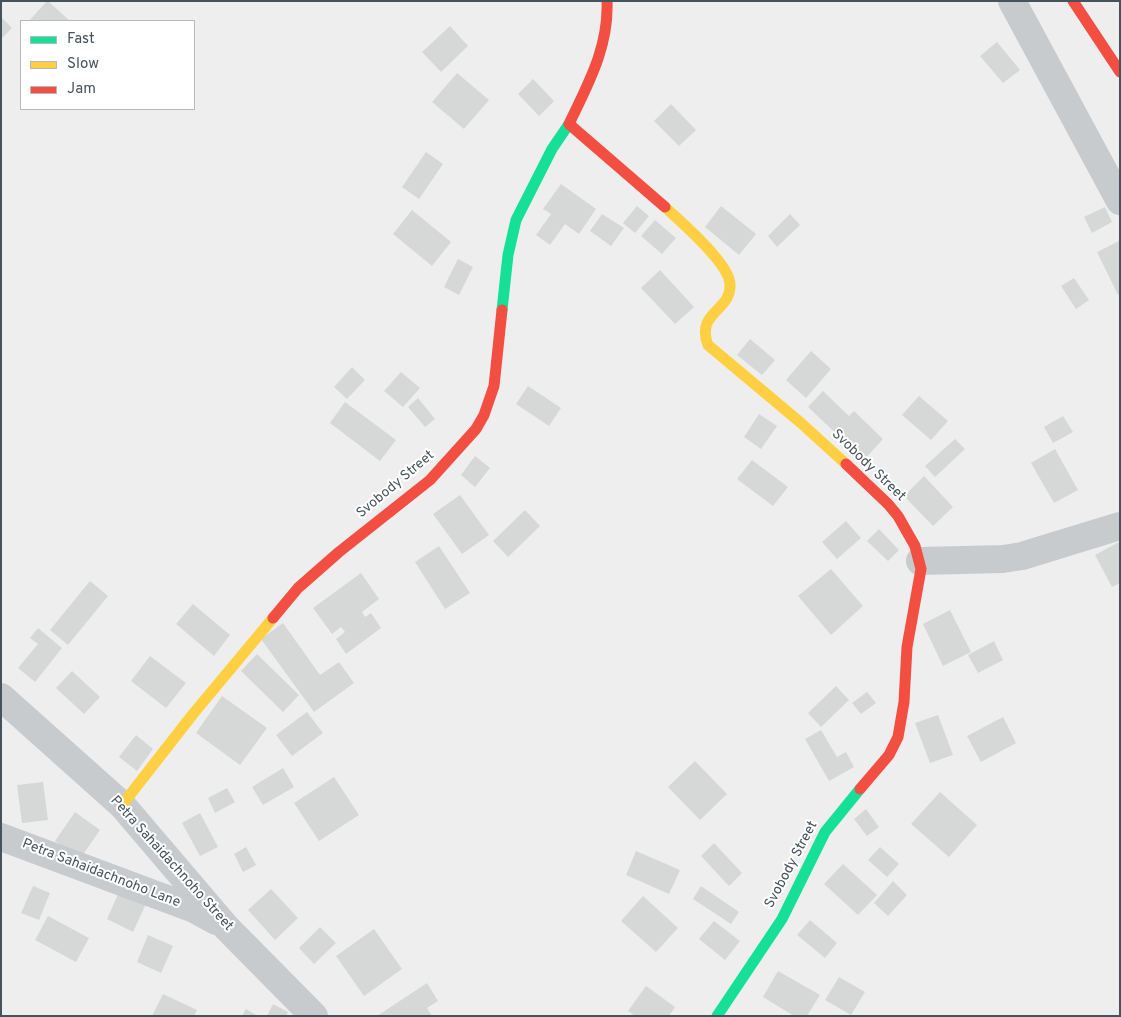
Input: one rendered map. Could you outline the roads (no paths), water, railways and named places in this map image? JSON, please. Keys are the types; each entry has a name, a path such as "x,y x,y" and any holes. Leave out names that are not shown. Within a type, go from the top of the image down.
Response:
{"street":[{"name":"Svobody Street","path":"122,805 192,714 298,588 339,552 430,480 476,429 484,415 494,386 508,255 516,220 552,149 569,124 592,76 604,43 607,27 607,1"},
{"path":"1012,1 1120,201"},
{"path":"1073,1 1120,72"},
{"name":"Svobody Street","path":"569,124 662,205 719,260 730,279 730,288 726,299 703,328 703,335 708,345 801,423 888,504 907,531 920,561 918,592 911,619 907,647 901,725 894,746 883,763 840,811 825,832 782,919 716,1016"},
{"path":"920,561 1003,559 1022,556 1120,526"},
{"name":"Petra Sahaidachnoho Street","path":"1,697 122,805 226,927 314,1016"},
{"name":"Petra Sahaidachnoho Lane","path":"1,837 194,909 226,927"}]}
